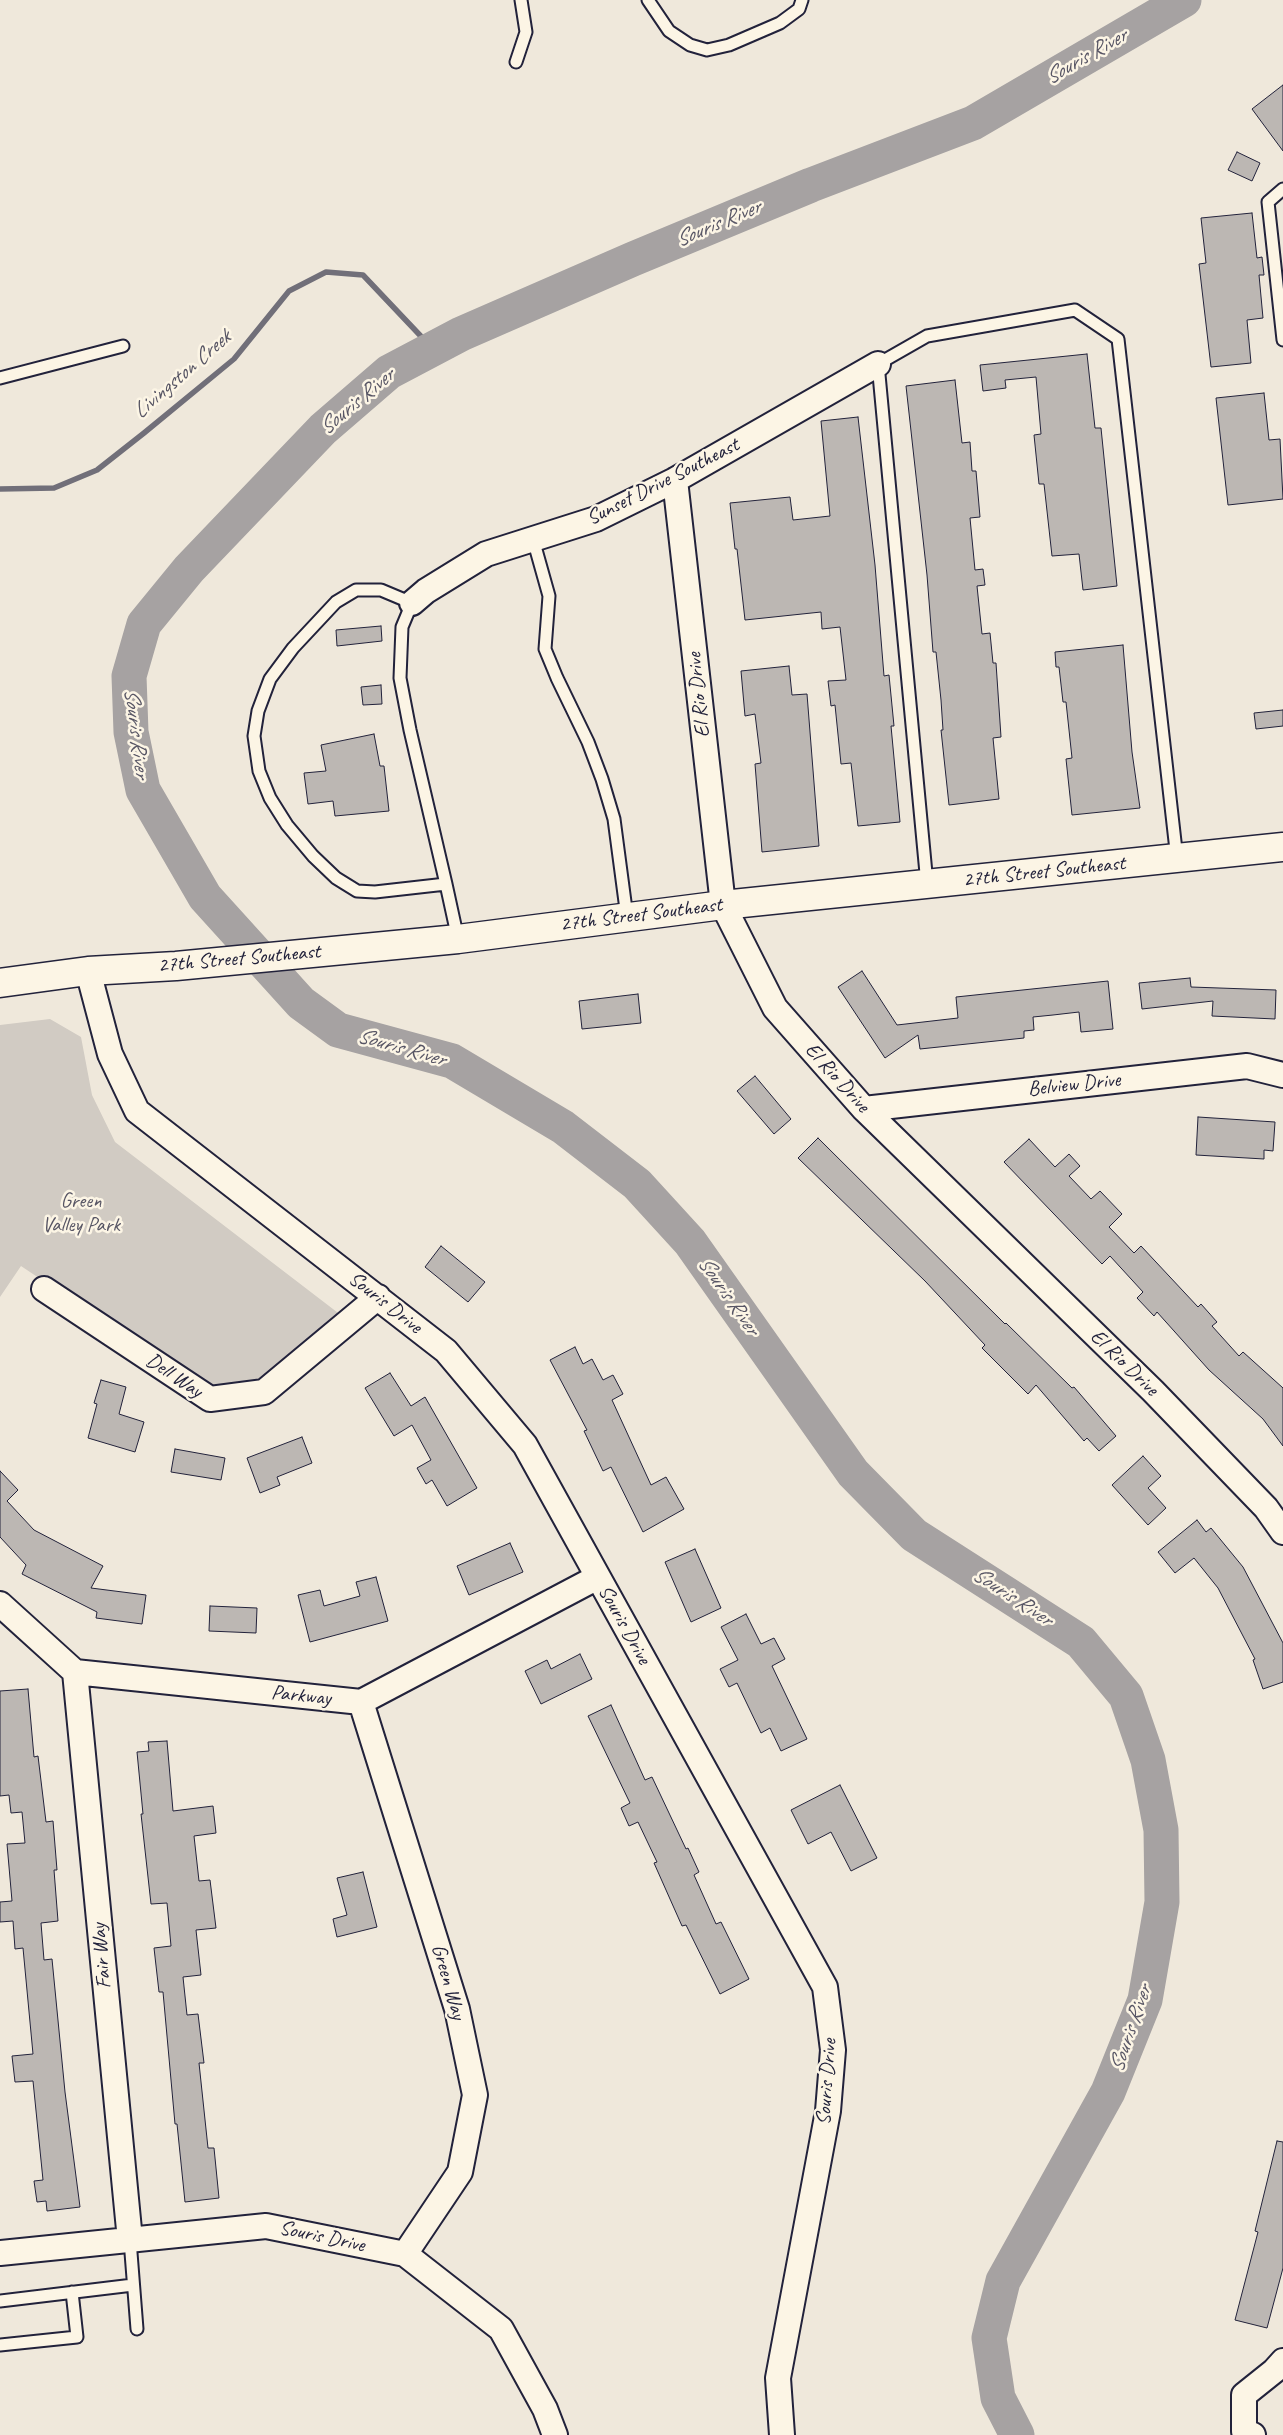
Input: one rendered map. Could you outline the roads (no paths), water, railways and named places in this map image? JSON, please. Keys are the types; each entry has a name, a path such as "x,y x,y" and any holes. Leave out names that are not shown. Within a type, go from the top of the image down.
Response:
{"street":[{"name":"Sunset Drive Southeast","path":"412,603 426,591 486,554 596,519 675,480 878,364"},
{"name":"El Rio Drive","path":"675,480 723,905 776,1008 864,1110 1153,1391 1266,1508 1283,1532"},
{"name":"27th Street Southeast","path":"0,982 88,971 176,966 458,939 723,905 1283,847"},
{"name":"Souris Drive","path":"88,971 110,1054 138,1111 446,1351 525,1445 825,1988 833,2050 829,2102 778,2378 782,2435"},
{"name":"Belview Drive","path":"864,1110 1247,1066 1283,1075"},
{"name":"Dell Way","path":"44,1289 210,1399 264,1392 378,1297"},
{"name":"Parkway","path":"75,1672 361,1702 598,1577"},
{"path":"0,1604 75,1672"},
{"name":"Fair Way","path":"75,1672 130,2240"},
{"name":"Green Way","path":"361,1702 457,2009 475,2095 460,2172 405,2254"},
{"name":"Souris Drive","path":"0,2253 266,2226 405,2254 501,2330 545,2409 555,2435"},
{"path":"1253,2435 1244,2431 1244,2395 1274,2372 1283,2361"}],"lane":[{"path":"516,62 526,32 521,0"},
{"path":"648,0 669,31 690,45 707,50 729,45 780,23 799,9 802,0"},
{"path":"1283,189 1268,202 1283,340"},
{"path":"927,884 878,364 927,336 1075,310 1118,339 1177,859"},
{"path":"0,378 123,346"},
{"path":"533,539 548,596 545,649 556,678 588,742 602,779 614,819 627,917"},
{"path":"446,884 375,892 357,891 336,878 313,856 287,825 270,798 259,771 254,736 258,711 270,679 292,648 336,602 356,590 381,590 412,603 402,627 400,678 410,730 446,884 458,939"},
{"path":"130,2240 137,2329"},
{"path":"0,2301 133,2285"},
{"path":"0,2345 77,2337 72,2292"}],"waterway":[{"name":"Souris River","path":"1017,2435 998,2398 989,2338 1003,2281 1108,2092 1145,2000 1162,1902 1161,1830 1148,1760 1126,1696 1081,1642 914,1535 853,1473 690,1242 637,1184 563,1127 452,1061 338,1030 301,1003 205,897 143,790 131,732 129,676 144,624 189,569 323,429 389,372 461,334 633,259 811,185 973,123 1184,0"},
{"name":"Livingston Creek","path":"0,489 54,488 97,470 234,359 289,291 326,272 363,275 433,349"}],"park label":[{"name":"Green Valley Park","path":"81,1213"}]}
